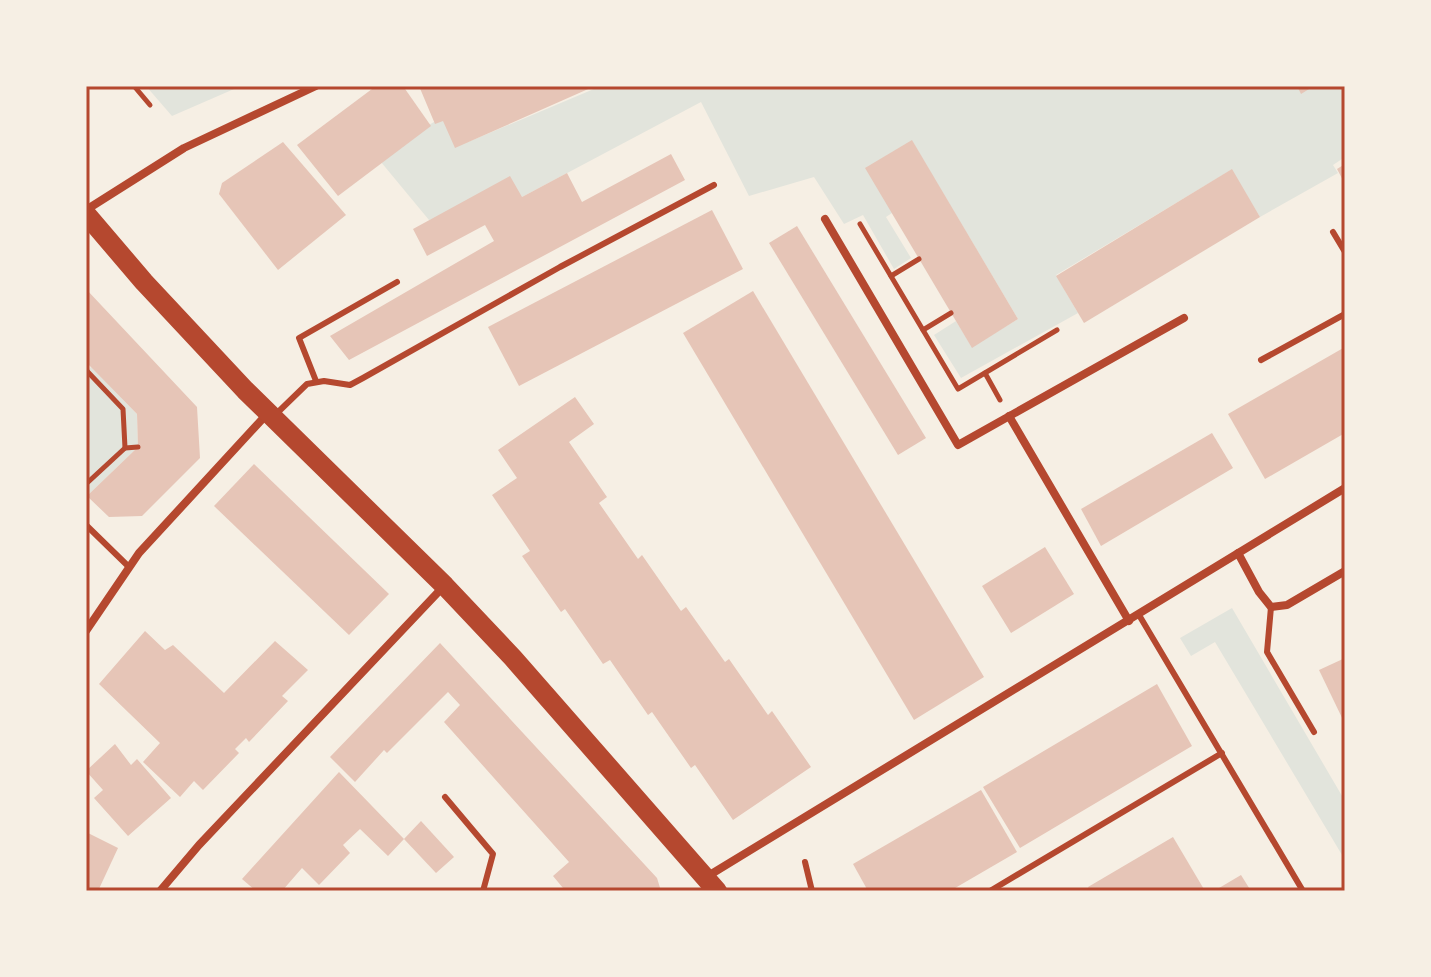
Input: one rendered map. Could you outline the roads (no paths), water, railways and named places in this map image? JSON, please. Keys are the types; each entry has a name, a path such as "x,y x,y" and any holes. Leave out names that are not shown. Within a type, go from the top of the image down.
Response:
{"main road":[{"path":"86,212 144,282 270,415 445,586 513,658 712,884"}],"street":[{"path":"86,212 184,148 316,86"},
{"path":"825,219 958,445 1184,318"},
{"path":"86,631 139,553 270,415"},
{"path":"1009,416 1129,621"},
{"path":"712,884 1345,488"},
{"path":"1238,553 1259,592 1271,607 1287,605 1345,571"},
{"path":"160,891 199,845 445,586"}],"lane":[{"path":"270,415 307,384 316,381 350,385 714,185"},
{"path":"1333,232 1345,252"},
{"path":"316,381 299,338 397,282"},
{"path":"1261,360 1345,314"},
{"path":"86,525 129,567"},
{"path":"1271,607 1267,652 1314,732"},
{"path":"1139,615 1303,891"},
{"path":"990,891 1222,753"},
{"path":"445,797 493,854 483,891"},
{"path":"805,862 812,891"}]}
